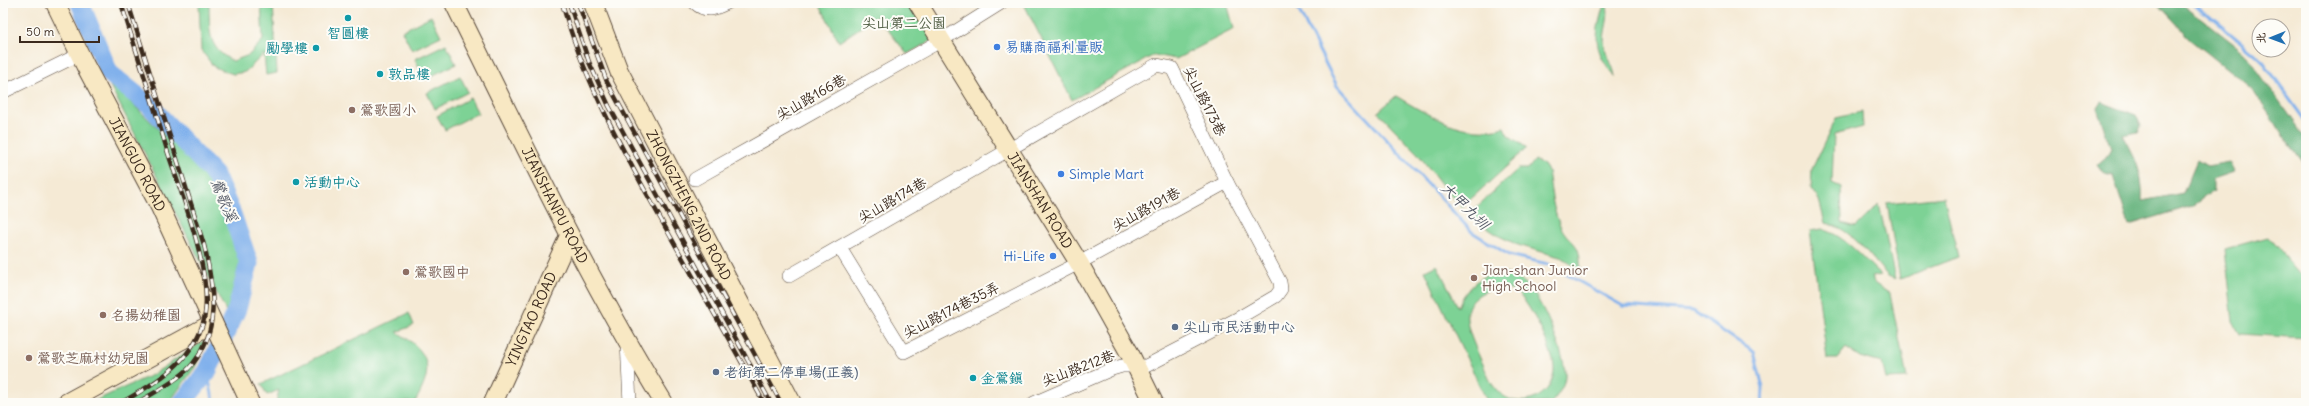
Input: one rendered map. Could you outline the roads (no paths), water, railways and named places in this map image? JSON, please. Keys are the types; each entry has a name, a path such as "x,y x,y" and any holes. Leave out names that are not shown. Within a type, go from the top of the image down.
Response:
{"street":[{"name":"JIANGUO ROAD","path":"55,3 160,207 250,403"},
{"name":"JIANSHANPU ROAD","path":"454,3 569,236 627,342 664,403"},
{"name":"ZHONGZHENG 2ND ROAD","path":"593,3 619,71 792,403"},
{"path":"696,3 702,9 714,10 727,3"},
{"name":"JIANSHAN ROAD","path":"918,3 1010,149 1079,263 1154,403"},
{"name":"尖山路166巷","path":"695,179 942,40 1001,3"},
{"path":"3,92 80,54"},
{"name":"尖山路173巷","path":"1010,149 1156,65 1172,68 1227,182 1280,282 1280,290"},
{"name":"尖山路174巷","path":"789,276 1010,149"},
{"name":"尖山路191巷","path":"1079,263 1227,182"},
{"name":"YINGTAO ROAD","path":"493,403 569,236"},
{"name":"尖山路174巷35弄","path":"840,248 904,352 1079,263"},
{"name":"尖山路212巷","path":"1034,403 1112,369 1135,365 1146,366 1235,320 1276,296 1280,290"},
{"path":"66,403 214,326"},
{"path":"627,342 630,403"}],"waterway":[{"name":"鶯歌溪","path":"80,3 109,73 149,105 215,175 232,214 249,263 237,309 207,372 182,403"},
{"name":"大甲九圳","path":"1295,3 1337,86 1472,232 1509,255 1548,264 1623,306 1693,311 1754,352 1763,388 1762,403"},
{"name":"大甲九圳","path":"2193,3 2259,57 2306,122"},
{"path":"207,372 214,403"}],"railway":[{"path":"121,3 196,238 205,284 206,305 203,323 197,337 190,350 181,361 159,379 121,403"},
{"path":"128,3 204,245 208,261 212,294 211,326 199,355 188,369 176,379 137,403"},
{"path":"562,3 570,29 590,81 614,131 667,230 764,403"},
{"path":"569,3 589,62 609,106 771,403"},
{"path":"578,3 607,82 781,403"}],"place":[{"name":"智圓樓","path":"348,18"},
{"name":"易購商福利量販","path":"997,47"},
{"name":"勵學樓","path":"316,48"},
{"name":"敦品樓","path":"380,74"},
{"name":"鶯歌國小","path":"352,110"},
{"name":"Simple Mart","path":"1061,174"},
{"name":"活動中心","path":"296,182"},
{"name":"Hi-Life","path":"1053,256"},
{"name":"鶯歌國中","path":"406,272"},
{"name":"Jian-shan Junior High School","path":"1474,278"},
{"name":"名揚幼稚園","path":"103,315"},
{"name":"尖山市民活動中心","path":"1175,327"},
{"name":"鶯歌芝麻村幼兒園","path":"29,358"},
{"name":"老街第二停車場(正義)","path":"716,372"},
{"name":"金鶯鎮","path":"973,378"}],"park label":[{"name":"尖山第二公園","path":"904,23"}]}
